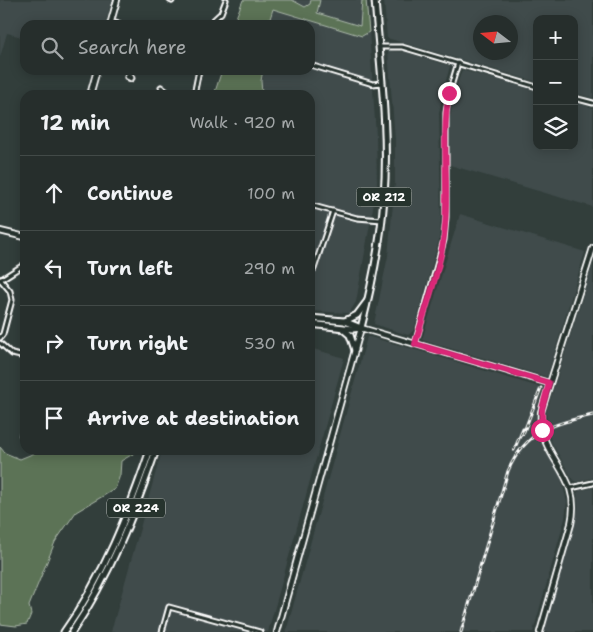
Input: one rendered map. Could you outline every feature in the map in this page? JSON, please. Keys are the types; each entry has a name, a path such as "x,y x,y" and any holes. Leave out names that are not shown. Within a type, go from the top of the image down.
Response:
{"highway":[{"name":"OR 212","path":"361,328 376,263 382,220 385,155 375,0"},
{"path":"344,322 357,315 368,301"},
{"path":"315,319 344,322 361,328"},
{"path":"315,325 361,328"},
{"path":"343,328 350,335 355,350"},
{"name":"OR 224","path":"64,632 93,587 114,546 148,455"},
{"name":"OR 224","path":"72,632 98,590 119,549 140,498 154,455"}],"main road":[{"path":"111,20 117,0"},
{"path":"91,90 96,75"},
{"path":"0,232 20,236"},
{"path":"540,632 572,519 573,508 571,488 548,449 542,430 542,409 593,248"},
{"path":"361,328 549,383"},
{"name":"OR 212","path":"277,632 361,328"}],"street":[{"path":"214,20 222,13 226,0"},
{"path":"378,47 399,46 533,85"},
{"path":"415,344 444,240 446,217 445,118 449,93 458,63"},
{"path":"315,67 373,84 381,83"},
{"path":"195,90 198,75"},
{"path":"161,87 165,90"},
{"path":"578,99 593,103"},
{"path":"315,206 357,218 382,220"},
{"path":"315,266 333,211"},
{"path":"0,338 3,334 12,300 10,291 0,280 20,267"},
{"path":"0,343 9,352 20,356"},
{"path":"571,488 593,483"},
{"path":"162,632 169,607 260,632"}],"shaded area":[{"path":"0,0 112,0 106,20 20,20 20,37 7,33 0,57"},
{"path":"287,0 367,0 376,136 377,185 356,302 349,313 315,311 315,90 259,90 264,75 315,75 315,20 270,20 273,9 284,12"},
{"path":"384,0 593,0 593,98 578,94 578,15 533,15 533,81 387,38"},
{"path":"388,51 405,52 450,66 439,113 441,220 439,240 414,330 408,335 374,324 388,256 395,183 395,139"},
{"path":"462,70 533,90 533,150 578,150 578,103 593,108 593,207 450,165 449,123 455,91"},
{"path":"460,214 585,252 547,377 422,340"},
{"path":"593,264 593,478 576,482 573,480 552,443 548,433 546,413"},
{"path":"367,337 542,388 537,410 536,429 541,443 561,477 567,502 565,518 533,632 286,632"},
{"path":"315,349 344,358 268,632 111,632 161,455 315,455"},
{"path":"593,488 593,632 544,632 575,523 578,507 577,493 580,490"}],"green space":[{"path":"243,0 292,0 305,7 310,4 311,0 320,0 317,13 360,26 362,0 366,0 369,32 362,36 315,22 315,20 273,9 270,20 235,20"},
{"path":"220,75 262,75 262,90 216,90"},
{"path":"0,447 5,453 20,459 30,455 131,455 121,461 120,475 115,489 76,512 55,542 29,606 31,614 27,624 16,626 0,624"}],"railway":[{"path":"523,434 541,388"},
{"path":"461,632 508,471 515,457 523,446 542,431 565,422 593,415"},
{"path":"514,450 523,429"}],"route":[{"path":"449,93 445,122 446,217 444,240 415,344 437,352 549,383 542,409 542,430"}]}
